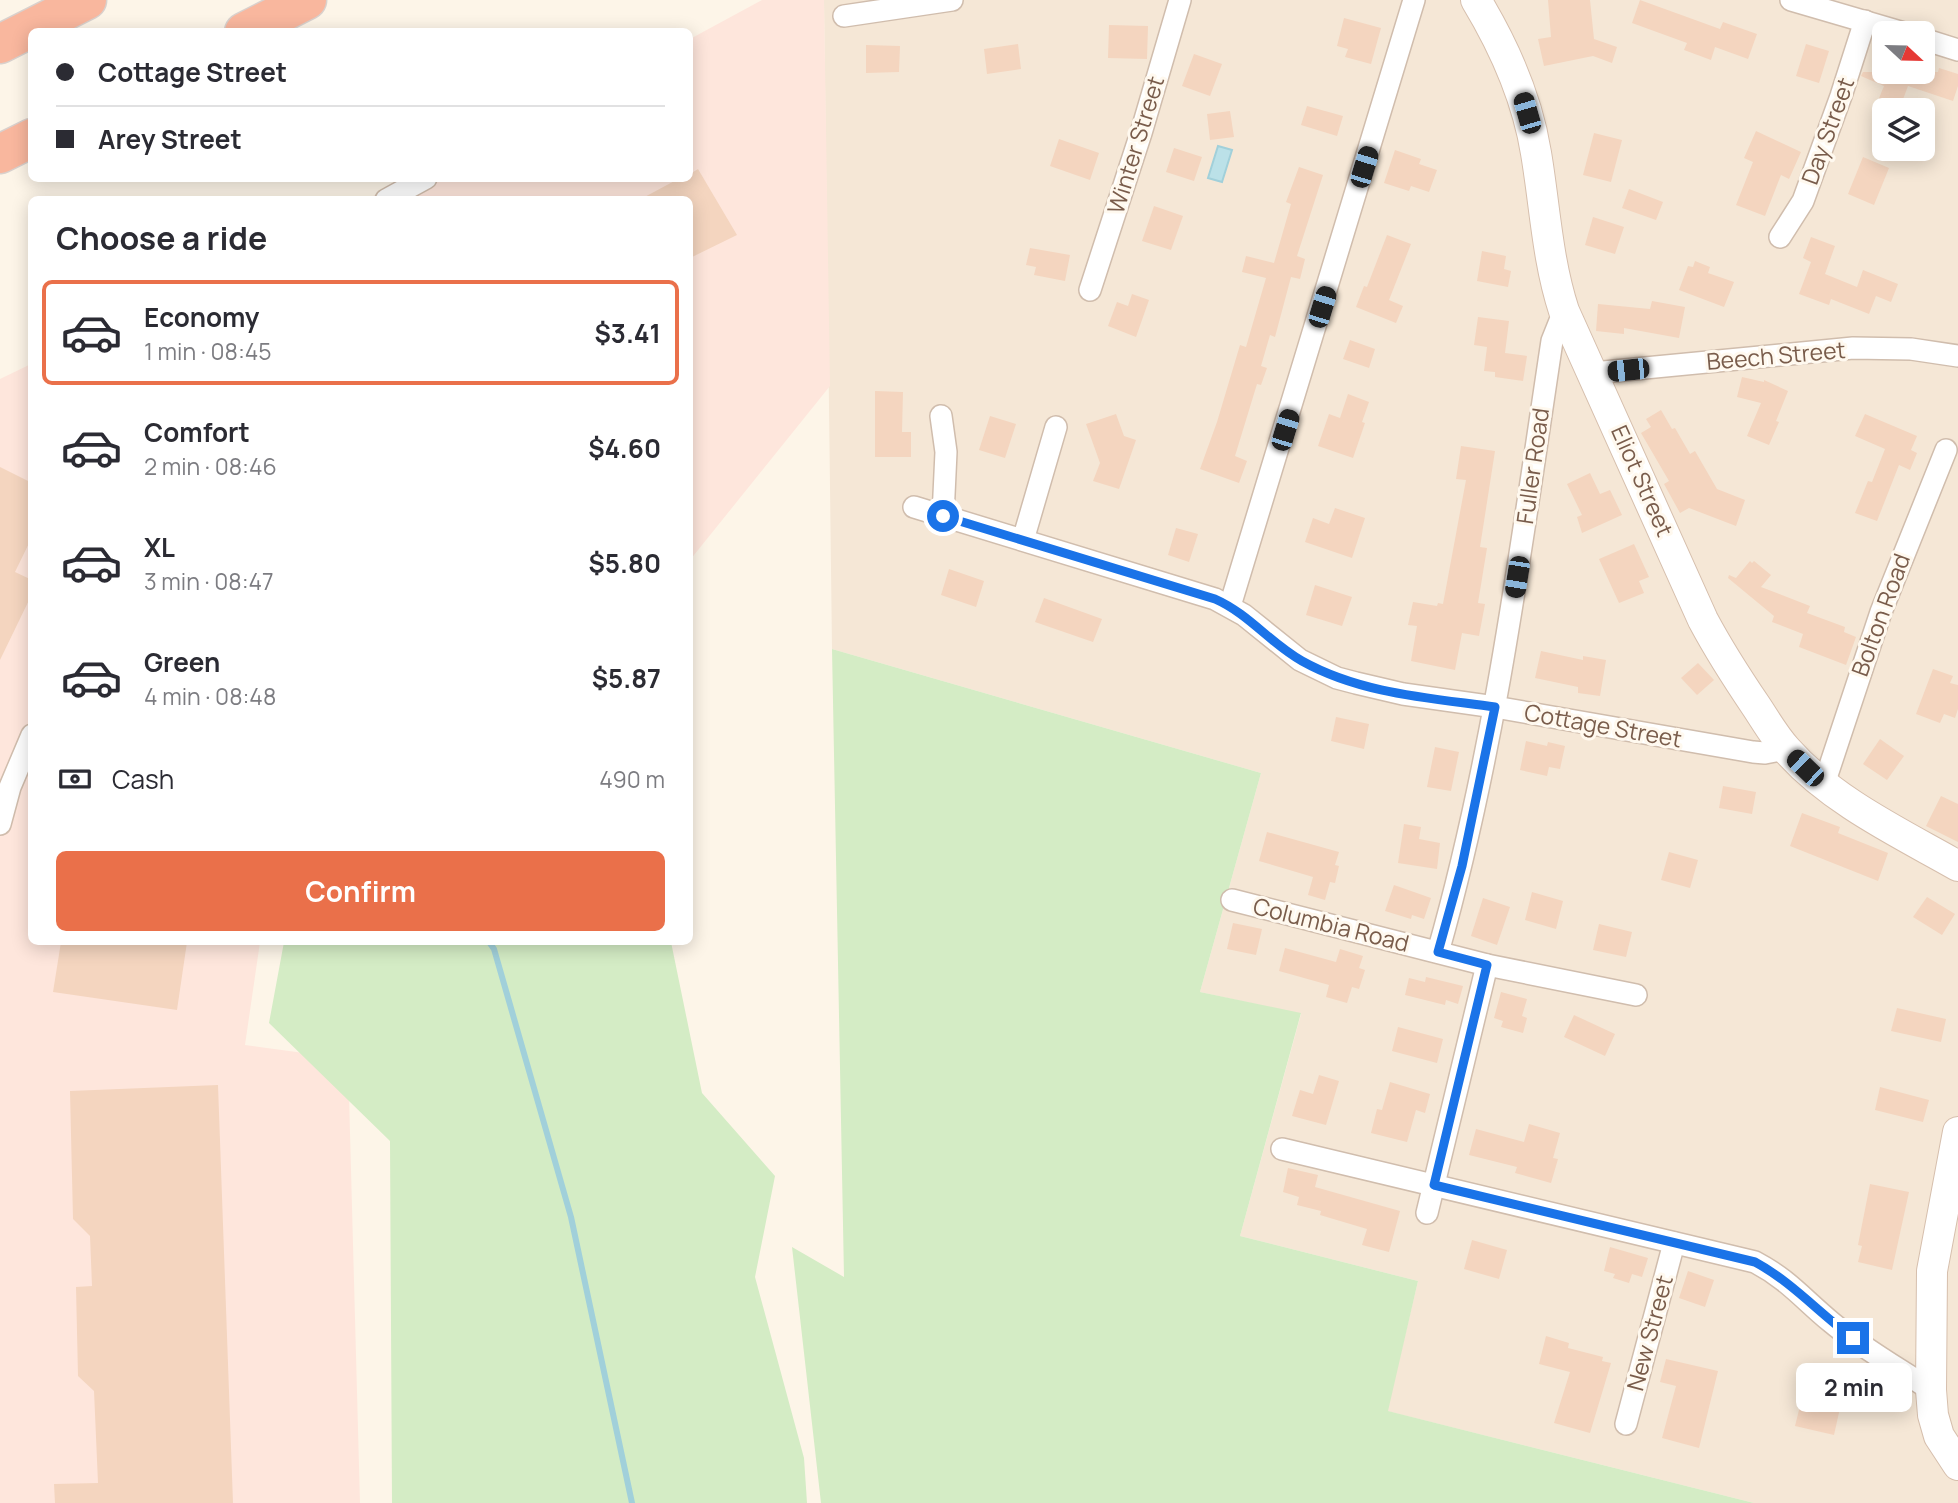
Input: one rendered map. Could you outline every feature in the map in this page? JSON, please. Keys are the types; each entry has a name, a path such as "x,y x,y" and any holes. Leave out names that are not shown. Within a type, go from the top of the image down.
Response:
{"highway":[{"path":"32,28 88,0"},
{"path":"252,28 307,0"},
{"path":"0,44 28,30"},
{"path":"0,154 28,140"}],"street":[{"path":"844,16 952,0"},
{"name":"Winter Street","path":"1090,290 1141,133 1180,0"},
{"path":"1230,606 1414,0"},
{"name":"Eliot Street","path":"1476,0 1516,76 1531,128 1553,274 1564,311 1714,640 1786,750 1824,784 1882,823 1958,866"},
{"path":"1791,0 1872,23"},
{"name":"Day Street","path":"1780,237 1803,201 1865,21"},
{"path":"1936,43 1958,50"},
{"path":"393,196 419,182"},
{"name":"Fuller Road","path":"1438,952 1462,866 1495,707 1552,341 1564,311"},
{"name":"Beech Street","path":"1593,373 1853,348 1911,349 1958,356"},
{"path":"942,416 946,452 943,516"},
{"path":"1023,540 1056,427"},
{"name":"Bolton Road","path":"1824,784 1881,612 1946,450"},
{"name":"Cottage Street","path":"914,507 1230,606 1300,660 1337,678 1403,694 1495,707 1753,752 1786,750"},
{"path":"0,824 10,786 28,744"},
{"name":"Columbia Road","path":"1232,900 1487,965 1636,995"},
{"path":"1427,1213 1487,965"},
{"path":"1958,1132 1932,1271 1931,1390 1933,1415 1939,1436 1958,1465"},
{"path":"1282,1149 1755,1262 1790,1284 1832,1323 1931,1390"},
{"name":"New Street","path":"1626,1424 1674,1242"}],"shaded area":[{"path":"762,0 824,0 830,386 693,556 693,196 373,196 399,182 693,182 693,37"},
{"path":"824,0 1958,0 1958,1503 1754,1503 1387,1411 1418,1281 1240,1236 1301,1014 1200,992 1261,773 832,649"},
{"path":"28,365 28,945 260,945 245,1045 348,1059 360,1503 0,1503 0,379"}],"green space":[{"path":"832,649 1261,773 1200,992 1301,1013 1240,1236 1418,1281 1388,1411 1754,1503 821,1503 792,1247 844,1277"},
{"path":"283,945 672,945 702,1093 775,1176 755,1277 804,1458 807,1503 392,1503 390,1141 269,1023"}],"water":[{"path":"1218,146 1232,150 1222,182 1208,178"}],"building":[{"path":"1548,0 1590,0 1594,39 1617,47 1612,63 1593,56 1544,66 1538,39 1551,37"},
{"path":"1640,0 1720,29 1723,22 1757,34 1748,59 1715,47 1711,60 1684,50 1687,43 1632,23"},
{"path":"1344,18 1381,28 1371,64 1345,57 1348,49 1337,46"},
{"path":"1109,25 1148,26 1147,59 1108,58"},
{"path":"1018,44 1021,69 987,74 984,49"},
{"path":"1806,44 1829,51 1819,83 1796,76"},
{"path":"866,45 900,46 899,72 866,73"},
{"path":"1194,54 1222,64 1210,96 1182,86"},
{"path":"1939,68 1958,74 1958,86 1953,101 1908,86 1904,98 1879,98 1884,86 1879,84 1936,84"},
{"path":"1863,72 1872,72 1872,81 1861,76"},
{"path":"1307,106 1343,116 1337,136 1301,125"},
{"path":"1230,111 1234,137 1210,140 1207,114"},
{"path":"1756,131 1801,152 1789,179 1781,175 1765,216 1736,205 1753,162 1744,158"},
{"path":"1594,133 1622,140 1611,182 1583,175"},
{"path":"1059,139 1099,153 1090,180 1050,166"},
{"path":"1174,148 1202,157 1194,181 1166,172"},
{"path":"1395,150 1421,159 1419,164 1437,170 1429,192 1411,186 1409,191 1384,183"},
{"path":"1863,157 1889,168 1874,205 1848,194"},
{"path":"1299,167 1323,175 1297,256 1305,259 1300,279 1291,277 1275,337 1270,335 1261,366 1267,368 1261,385 1257,384 1235,456 1247,461 1239,483 1200,469 1240,345 1246,347 1266,278 1242,272 1246,256 1274,263 1291,204 1286,202"},
{"path":"698,169 737,235 693,257 693,196 646,196 673,182 693,182 693,172"},
{"path":"1629,189 1663,202 1656,220 1622,208"},
{"path":"1154,206 1183,216 1171,250 1142,241"},
{"path":"1593,217 1624,227 1615,254 1585,245"},
{"path":"1387,235 1411,244 1389,300 1403,306 1396,323 1356,307 1364,286 1367,287"},
{"path":"1811,237 1835,246 1825,274 1857,287 1863,270 1898,284 1891,302 1876,296 1869,314 1831,299 1829,305 1799,294 1811,262 1803,258"},
{"path":"1030,248 1070,255 1065,281 1034,275 1036,267 1026,265"},
{"path":"1482,251 1506,256 1504,269 1511,271 1508,287 1477,281"},
{"path":"1695,261 1710,267 1708,273 1734,282 1724,307 1679,290 1688,266 1693,267"},
{"path":"1132,294 1149,300 1136,337 1108,326 1117,302 1128,306"},
{"path":"1652,301 1685,307 1679,338 1624,328 1624,334 1596,331 1598,304 1650,309"},
{"path":"1478,317 1509,321 1505,353 1527,356 1523,381 1495,377 1495,372 1484,371 1487,347 1474,345"},
{"path":"1350,340 1375,349 1369,368 1343,359"},
{"path":"1742,377 1764,380 1788,391 1769,445 1747,436 1761,403 1737,397"},
{"path":"875,391 903,392 902,432 911,432 911,457 875,457"},
{"path":"1348,394 1369,402 1353,458 1318,446 1329,414 1340,418"},
{"path":"1661,410 1690,454 1695,451 1717,489 1745,500 1736,526 1689,508 1680,513 1664,484 1669,481 1641,433 1651,427 1646,419"},
{"path":"1116,414 1124,436 1136,440 1119,489 1093,481 1100,463 1086,424"},
{"path":"1865,414 1917,436 1911,450 1917,453 1910,470 1899,465 1877,521 1855,513 1868,481 1872,482 1885,449 1855,436"},
{"path":"990,416 1016,424 1005,458 979,450"},
{"path":"1461,446 1495,451 1480,547 1487,548 1478,603 1485,604 1479,636 1462,633 1455,670 1411,661 1417,626 1408,625 1413,602 1437,606 1438,603 1443,604 1466,480 1456,479"},
{"path":"0,467 28,481 28,545 15,572 28,578 28,602 0,660"},
{"path":"1590,473 1600,494 1610,490 1622,515 1582,533 1577,517 1582,515 1567,484"},
{"path":"1335,508 1365,518 1352,558 1305,542 1313,518 1329,524"},
{"path":"1176,528 1198,534 1189,562 1168,555"},
{"path":"1634,544 1649,577 1639,581 1644,593 1619,603 1599,559"},
{"path":"1750,561 1754,561 1771,575 1761,587 1810,606 1807,613 1845,627 1844,632 1856,637 1846,665 1799,647 1803,634 1772,622 1774,616 1728,578 1729,575 1736,578"},
{"path":"949,569 984,581 976,607 941,595"},
{"path":"1315,585 1352,597 1342,626 1306,615"},
{"path":"1044,598 1102,619 1093,642 1035,622"},
{"path":"1541,651 1583,660 1583,656 1606,660 1600,696 1578,693 1578,687 1535,678"},
{"path":"1698,663 1714,680 1697,695 1681,678"},
{"path":"1933,669 1953,676 1950,683 1958,685 1958,709 1955,718 1944,714 1940,723 1916,714"},
{"path":"1336,717 1369,724 1364,749 1331,741"},
{"path":"1880,739 1904,756 1887,780 1863,764"},
{"path":"1526,741 1547,746 1548,742 1565,746 1560,769 1549,767 1547,776 1520,770"},
{"path":"1435,747 1459,752 1451,791 1427,787"},
{"path":"1723,786 1756,792 1752,814 1719,808"},
{"path":"1941,796 1958,804 1958,842 1926,826"},
{"path":"1802,813 1840,827 1838,833 1888,853 1878,881 1790,846"},
{"path":"1404,824 1421,827 1419,839 1440,843 1437,869 1398,863"},
{"path":"1267,832 1339,852 1335,865 1339,866 1335,883 1330,882 1325,900 1308,895 1313,877 1259,861"},
{"path":"1669,852 1698,860 1690,888 1661,880"},
{"path":"1394,885 1431,898 1424,919 1412,915 1411,919 1385,911"},
{"path":"1532,892 1563,901 1556,929 1525,920"},
{"path":"1927,897 1955,914 1942,935 1913,917"},
{"path":"1483,898 1510,907 1497,945 1471,936"},
{"path":"1233,923 1262,929 1256,955 1227,949"},
{"path":"1599,924 1632,932 1626,957 1593,950"},
{"path":"61,945 187,945 177,1010 53,992"},
{"path":"1285,948 1336,962 1340,949 1363,956 1359,968 1365,970 1359,989 1352,987 1347,1003 1326,997 1329,985 1279,971"},
{"path":"1426,977 1463,986 1458,1004 1446,1000 1445,1005 1405,995 1409,978 1425,982"},
{"path":"1501,992 1527,999 1522,1016 1527,1018 1523,1033 1501,1027 1503,1021 1494,1018"},
{"path":"1897,1008 1946,1019 1941,1042 1891,1031"},
{"path":"1574,1015 1615,1034 1605,1056 1564,1037"},
{"path":"1398,1027 1443,1039 1437,1063 1392,1051"},
{"path":"1319,1075 1339,1081 1326,1125 1292,1116 1300,1090 1313,1094"},
{"path":"1390,1082 1430,1094 1425,1113 1416,1110 1407,1142 1371,1133 1377,1109 1382,1110"},
{"path":"218,1085 233,1503 55,1503 54,1484 98,1483 94,1391 78,1376 76,1287 92,1286 90,1236 73,1219 70,1091"},
{"path":"1880,1087 1929,1100 1923,1122 1875,1110"},
{"path":"1529,1124 1560,1133 1553,1158 1558,1159 1551,1183 1515,1173 1517,1167 1469,1155 1476,1129 1524,1142"},
{"path":"1288,1168 1318,1175 1315,1187 1400,1211 1389,1252 1362,1245 1367,1229 1320,1215 1321,1211 1297,1205 1299,1197 1283,1192"},
{"path":"1870,1184 1909,1192 1892,1270 1858,1262 1862,1246 1858,1245"},
{"path":"1472,1240 1507,1250 1499,1279 1464,1269"},
{"path":"1610,1247 1648,1258 1642,1277 1632,1274 1629,1283 1613,1278 1615,1274 1604,1271"},
{"path":"1688,1271 1714,1280 1705,1307 1679,1298"},
{"path":"1546,1336 1569,1343 1568,1348 1603,1357 1602,1361 1611,1363 1590,1433 1554,1423 1570,1372 1539,1364"},
{"path":"1666,1359 1718,1371 1699,1448 1662,1438 1676,1386 1660,1382"},
{"path":"1801,1402 1816,1405 1817,1402 1840,1408 1834,1435 1795,1426"}],"waterway":[{"path":"491,945 571,1217 632,1503"}],"route":[{"path":"943,516 1215,599 1244,615 1300,660 1337,678 1380,690 1495,707 1462,866 1438,952 1487,965 1434,1185 1755,1262 1790,1284 1832,1323 1853,1338"}]}
